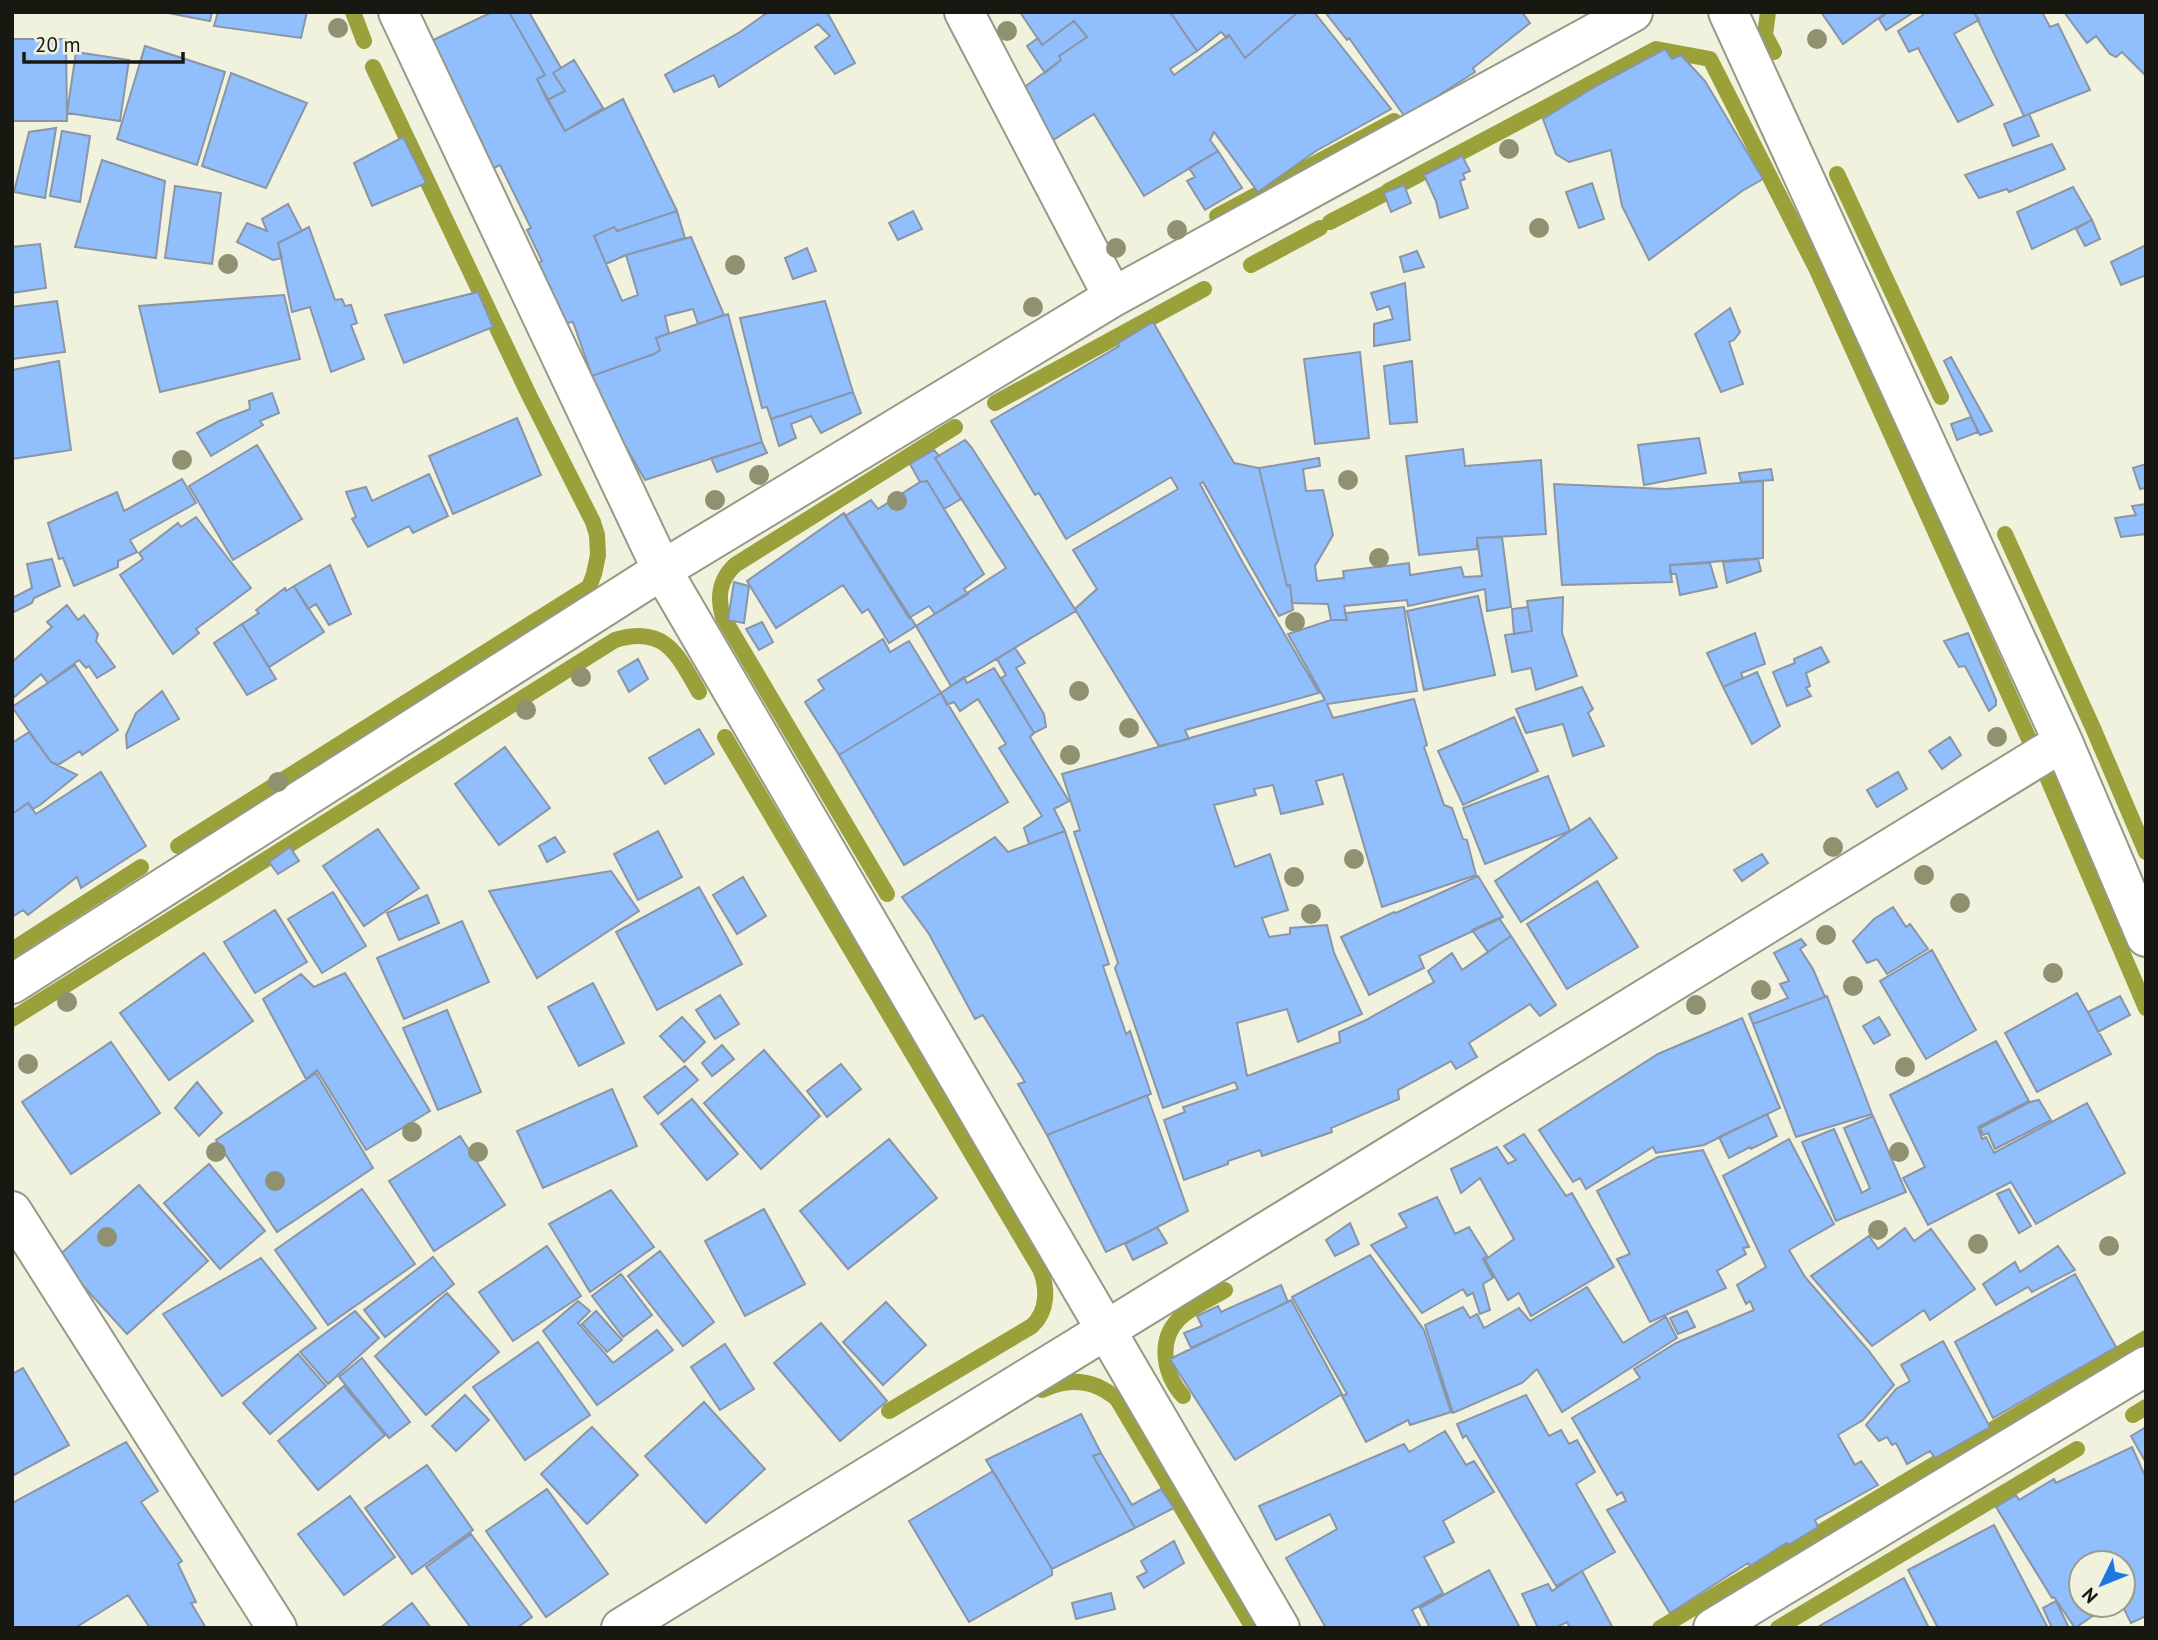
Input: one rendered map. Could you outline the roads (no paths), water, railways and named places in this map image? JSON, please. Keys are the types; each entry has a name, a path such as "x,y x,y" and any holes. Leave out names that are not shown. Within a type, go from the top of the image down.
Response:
{"street":[{"path":"398,12 662,570 1280,1628"},
{"path":"964,12 1113,297"},
{"path":"12,984 662,570 1113,297 1633,12"},
{"path":"1728,12 2063,741 2146,937"},
{"path":"621,1628 2063,741"},
{"path":"12,1211 277,1628"},
{"path":"1713,1628 2146,1366"}],"waterway":[{"path":"353,12 364,41"},
{"path":"1768,12 1765,35 1774,52"},
{"path":"1388,191 1656,49 1710,59 1817,270 2038,759"},
{"path":"178,846 589,587 594,574 598,555 593,522 529,395 373,67"},
{"path":"1217,216 1394,121"},
{"path":"1837,174 1941,397"},
{"path":"1330,222 1384,194"},
{"path":"1251,265 1320,228"},
{"path":"995,403 1204,289"},
{"path":"887,894 723,617 721,589 735,565 955,427"},
{"path":"2005,534 2146,852"},
{"path":"12,1019 615,640 646,636 667,646 676,654 699,692"},
{"path":"725,737 1043,1276 1044,1306 1032,1326 889,1411"},
{"path":"2048,779 2146,1008"},
{"path":"12,950 141,867"},
{"path":"1183,1396 1168,1369 1167,1338 1183,1315 1225,1290"},
{"path":"1660,1628 2146,1338"},
{"path":"1042,1390 1062,1383 1081,1382 1099,1387 1117,1399 1253,1628"},
{"path":"2133,1415 2146,1407"},
{"path":"1778,1628 2077,1449"}]}
